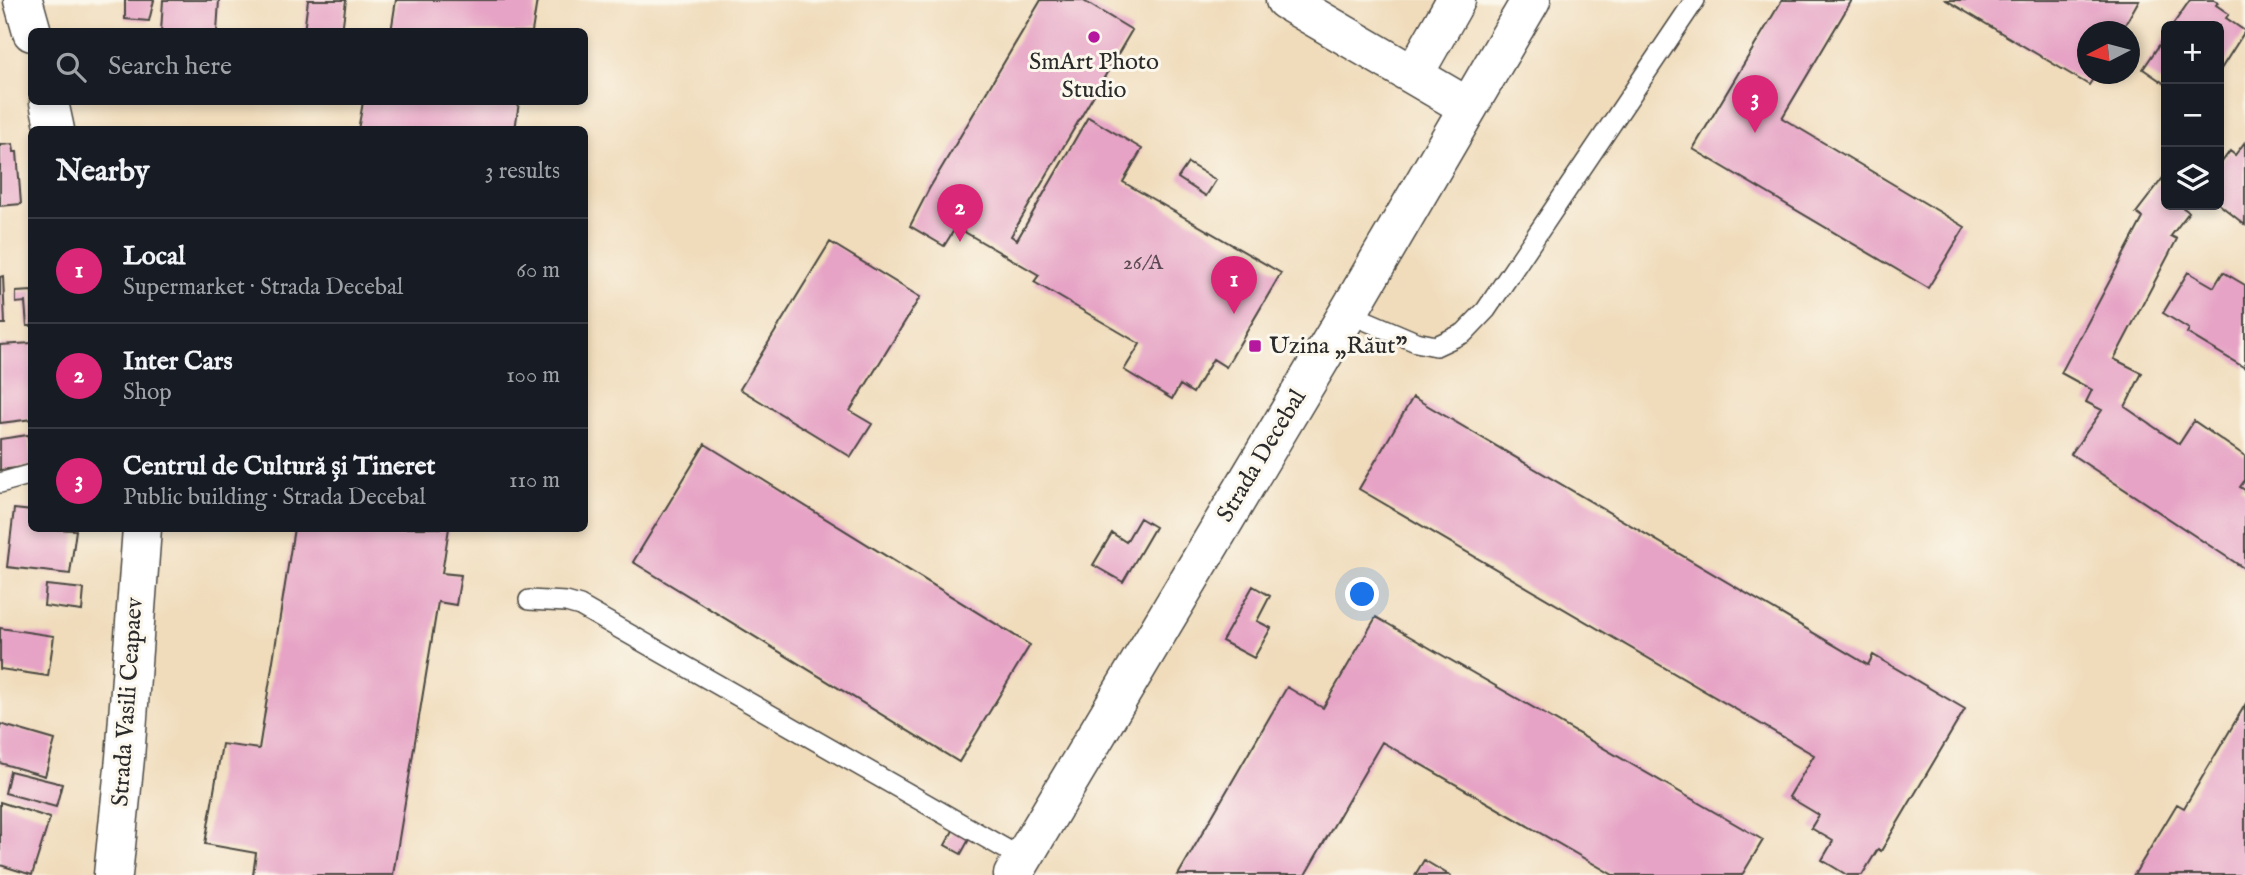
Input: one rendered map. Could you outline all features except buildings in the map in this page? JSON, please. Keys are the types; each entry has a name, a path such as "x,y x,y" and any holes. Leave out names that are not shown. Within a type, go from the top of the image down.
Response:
{"main road":[{"path":"23,0 31,28"},
{"path":"1285,0 1468,107"},
{"path":"1414,74 1456,0"},
{"name":"Strada Decebal","path":"1018,867 1531,0"},
{"path":"50,105 54,126"},
{"name":"Strada Vasili Ceapaev","path":"113,875 125,758 142,532"}],"lane":[{"path":"1348,313 1416,342 1436,346 1464,333 1486,310 1695,0"},
{"path":"0,482 28,475"},
{"path":"529,600 566,602 580,606 1018,867"}],"place":[{"name":"SmArt Photo Studio","path":"1094,37"},
{"name":"Centrul de Cultură și Tineret","path":"1755,133"},
{"name":"Inter Cars","path":"960,242"},
{"name":"Local","path":"1234,314"},
{"name":"Uzina „Răut”","path":"1255,346"}]}
